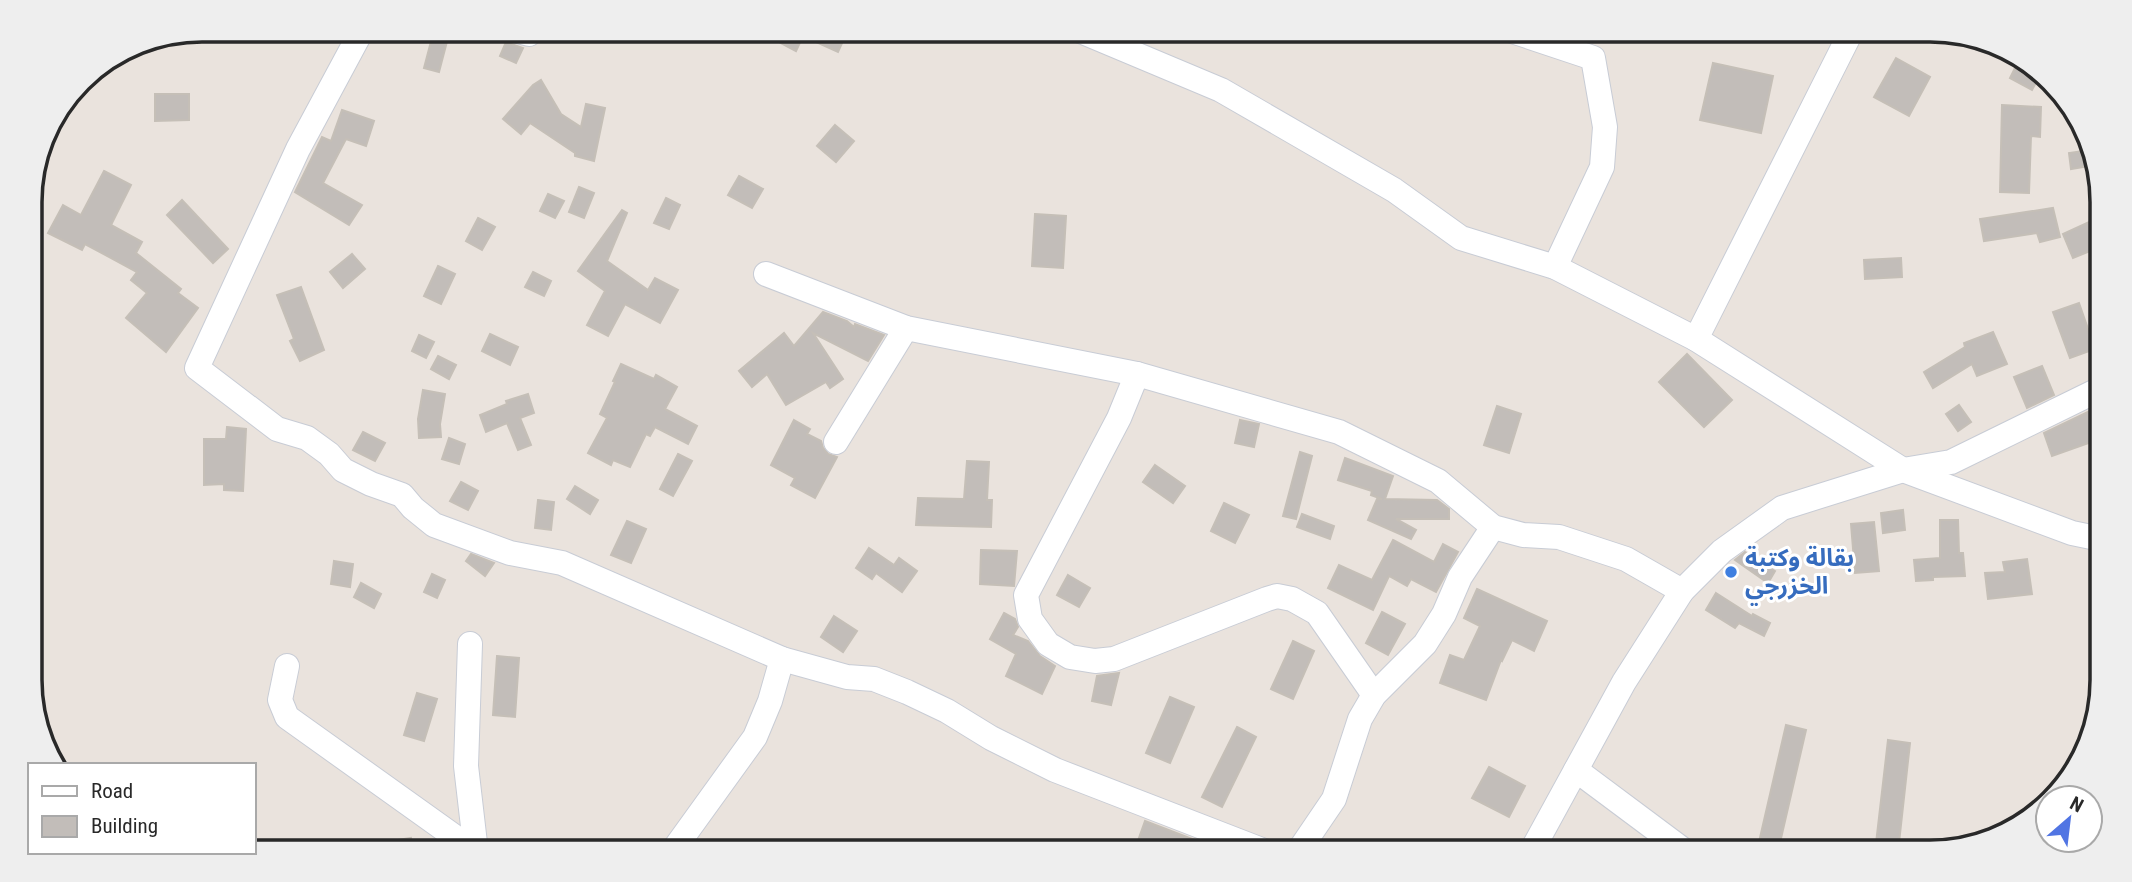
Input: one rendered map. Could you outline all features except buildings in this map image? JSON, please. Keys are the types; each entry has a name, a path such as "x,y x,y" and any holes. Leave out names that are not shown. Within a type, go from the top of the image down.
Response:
{"street":[{"path":"356,42 298,149 197,368 277,429 307,438 330,454 343,470 402,495 413,508 434,524 510,553 562,563 782,659 847,677 874,679 907,692 1055,770 1236,840"},
{"path":"1119,42 1221,90 1394,190 1461,238 1555,267 1696,339 1903,470 2072,533 2090,537"},
{"path":"1545,42 1593,58 1605,127 1602,167 1555,267"},
{"path":"1696,339 1846,42"},
{"path":"766,274 906,328 1137,373 1339,432 1438,481 1493,527 1523,536 1559,537 1626,559 1682,591"},
{"path":"836,442 906,328"},
{"path":"1137,373 1119,418 1026,595 1030,619 1048,644 1070,657 1095,661 1114,659 1266,598 1277,596 1292,599 1317,613 1374,695"},
{"path":"1538,840 1624,682 1682,591 1722,551 1782,508 1903,470 1951,462 2090,394"},
{"path":"1306,840 1334,799 1360,719 1374,695 1425,644 1444,614 1460,578 1493,527"},
{"path":"470,644 466,766 475,840"},
{"path":"681,840 755,737 782,659"},
{"path":"287,666 280,700 287,717 459,840"},
{"path":"1576,770 1670,840"}],"place":[{"name":"بقالة وكتبة الخزرجي","path":"1731,572"}]}
